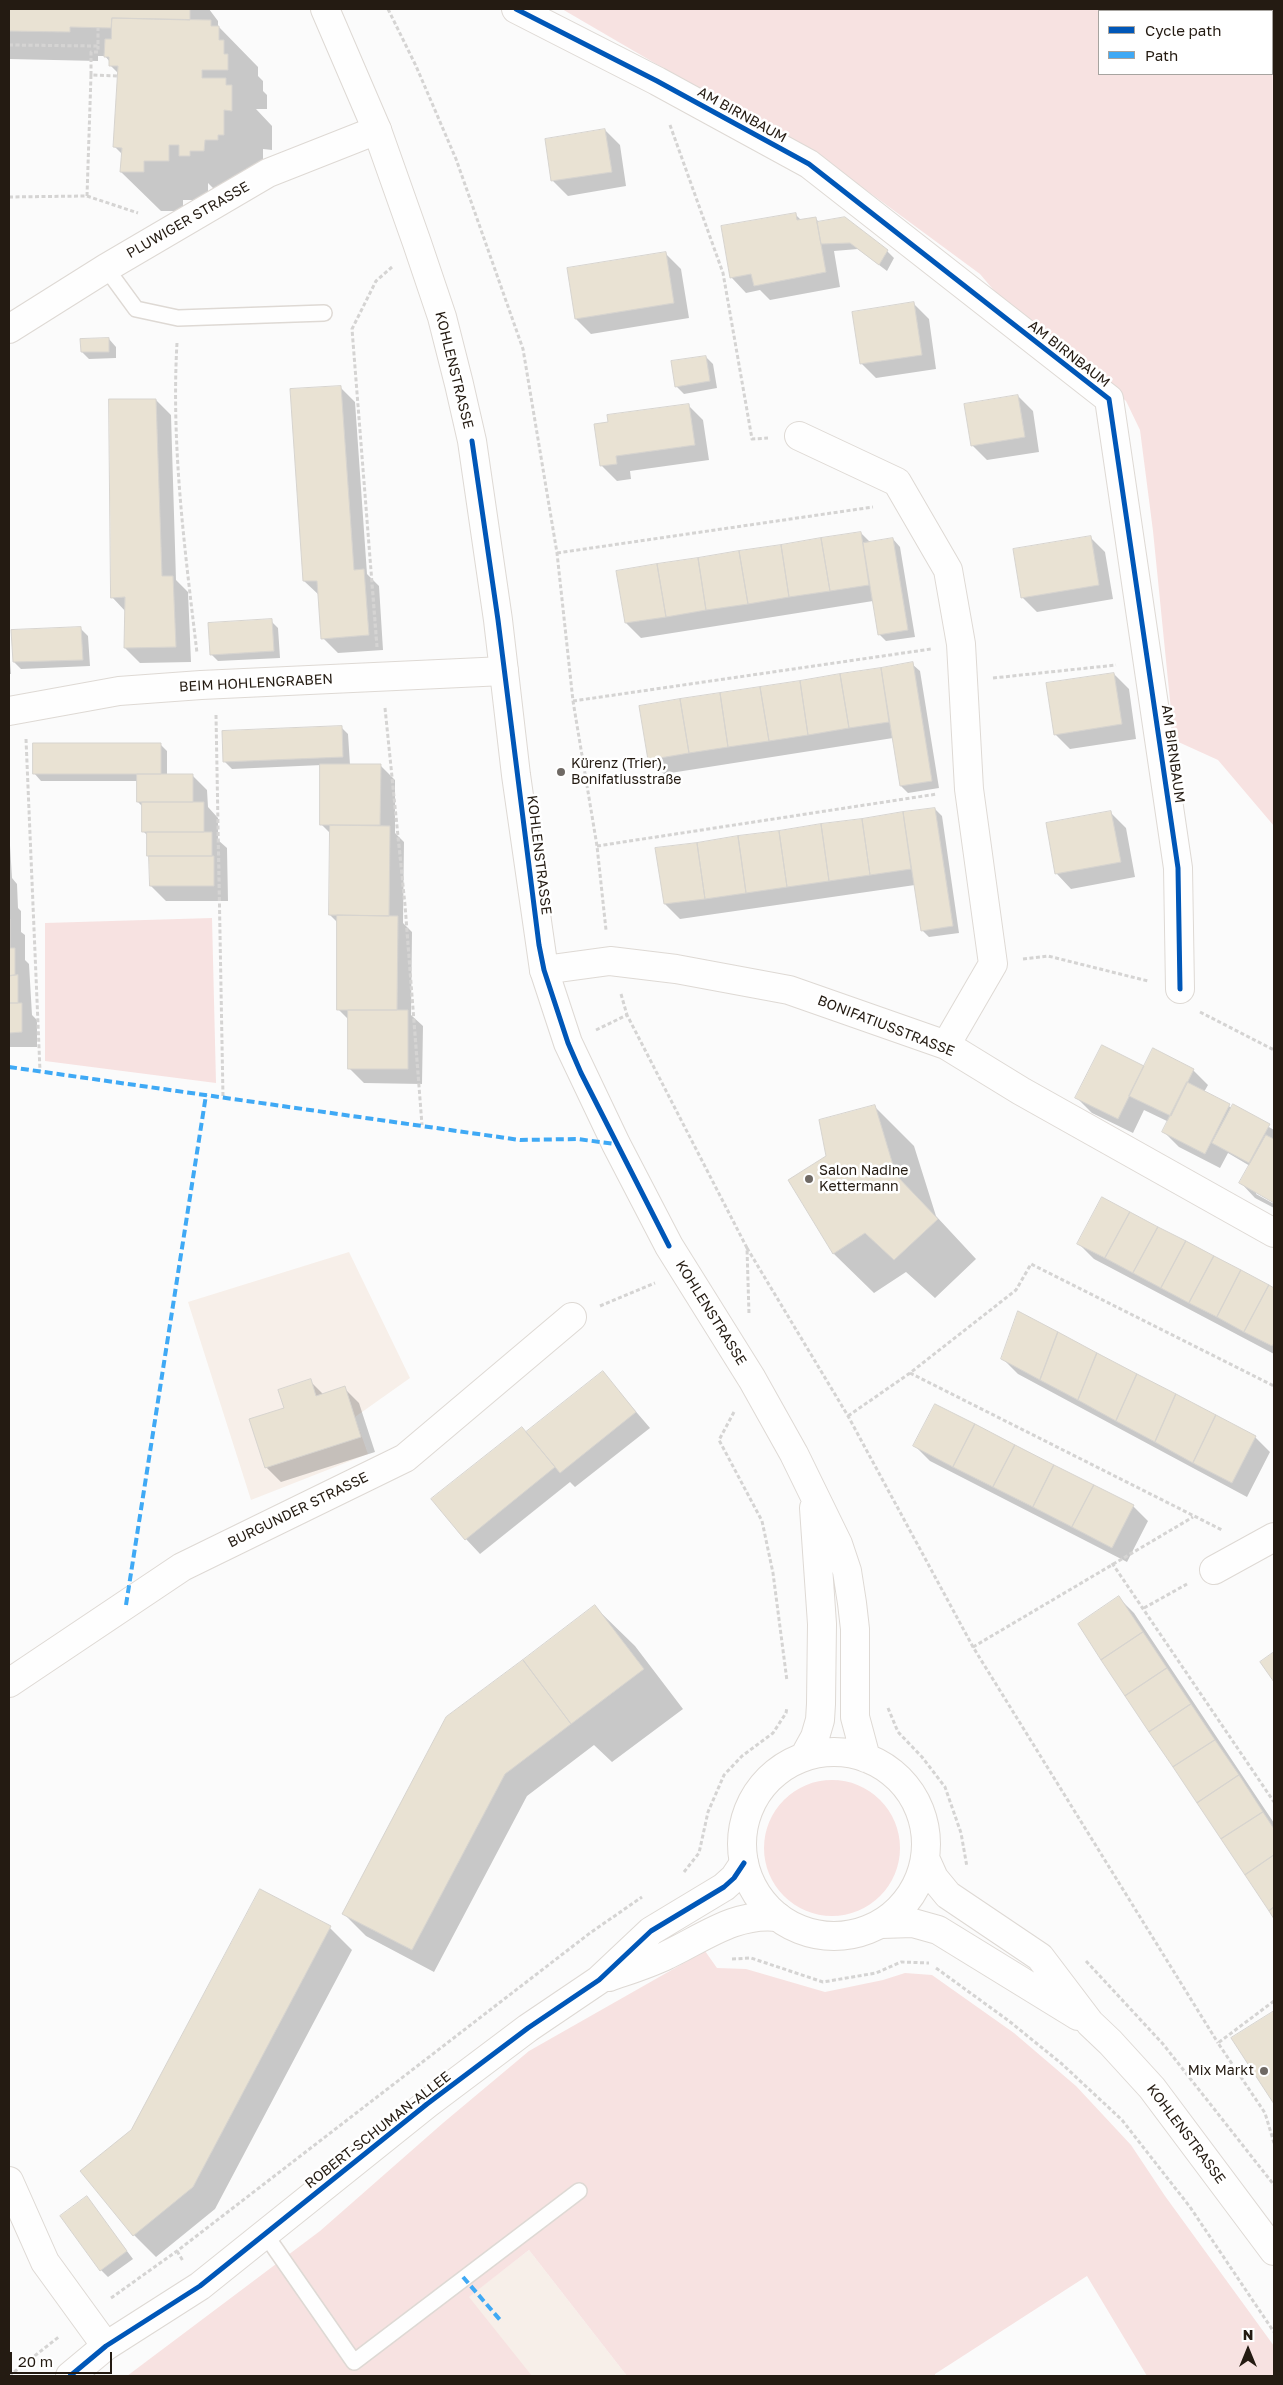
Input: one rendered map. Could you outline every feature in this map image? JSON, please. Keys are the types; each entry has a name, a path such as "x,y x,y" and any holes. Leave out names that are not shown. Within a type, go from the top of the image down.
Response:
{"street":[{"name":"KOHLENSTRASSE","path":"325,9 377,130 418,243 442,317 472,442 539,945 544,970 568,1043 616,1144 669,1246 752,1379 813,1491 838,1544 847,1571 855,1629 855,1717 866,1758"},
{"name":"AM BIRNBAUM","path":"516,9 657,81 810,164 1110,399 1178,868 1180,988"},
{"name":"PLUWIGER STRASSE","path":"9,329 106,268 268,173 377,130"},
{"path":"799,436 897,482 948,570 961,644 969,789 993,964 946,1045"},
{"name":"BEIM HOHLENGRABEN","path":"17,710 119,691 201,685 504,671"},
{"name":"BONIFATIUSSTRASSE","path":"544,970 610,961 676,969 789,990 946,1045 1022,1091 1274,1233"},
{"name":"BURGUNDER STRASSE","path":"9,1683 182,1568 405,1458 572,1317"},
{"name":"KOHLENSTRASSE","path":"804,1757 818,1729 821,1704 822,1624 813,1491"},
{"path":"1214,1570 1266,1542"},
{"name":"KOHLENSTRASSE","path":"840,1752 866,1758 890,1771 903,1783 914,1798 926,1831 925,1858 922,1874 910,1896 900,1909 880,1924 855,1934 828,1936 802,1930 778,1917 756,1893 744,1863 742,1845 743,1828 748,1811 756,1795 780,1769 804,1757 840,1752"},
{"name":"KOHLENSTRASSE","path":"925,1858 942,1890 1040,1957 1090,2023 1152,2088 1274,2252"},
{"name":"ROBERT-SCHUMAN-ALLEE","path":"70,2376 106,2346 200,2286 427,2104 528,2028 599,1980 651,1931 724,1887 734,1878 744,1863"},
{"name":"ROBERT-SCHUMAN-ALLEE","path":"599,1980 666,1956 711,1932 746,1918 778,1917"},
{"name":"KOHLENSTRASSE","path":"880,1924 912,1923 938,1930 1090,2023"},
{"path":"9,2181 45,2262 59,2284 86,2316 106,2346"}],"lane":[{"path":"106,268 136,309 178,318 324,313"},
{"path":"265,2234 354,2362 580,2191"}],"path":[{"path":"388,9 416,66 456,159 524,349 557,553 573,701 597,846 610,961 627,1015 746,1248 848,1416 973,1647 1218,2043 1265,2113 1274,2143"},
{"path":"87,196 91,52 98,52 98,28"},
{"path":"9,45 98,46"},
{"path":"91,75 118,76"},
{"path":"657,81 677,150 723,273 752,439 799,436"},
{"path":"9,196 87,196 147,215 172,230"},
{"path":"418,243 376,281 352,329 381,677 405,905 422,1126"},
{"path":"178,318 175,375 183,533 201,685"},
{"path":"557,553 877,507"},
{"path":"573,701 961,644"},
{"path":"963,681 1149,661"},
{"path":"17,710 27,788 40,1072"},
{"path":"216,738 223,1097"},
{"path":"597,846 969,789"},
{"path":"993,964 1048,956 1180,988 1194,1008 1274,1050"},
{"path":"568,1043 627,1015"},
{"path":"746,1248 750,1323"},
{"path":"848,1416 910,1373 1016,1290 1031,1264 1274,1386"},
{"path":"572,1317 654,1283"},
{"path":"910,1373 1193,1518 1266,1542"},
{"path":"752,1379 719,1440 762,1521 773,1573 788,1684"},
{"path":"973,1647 1193,1518"},
{"path":"1112,1564 1144,1608 1274,1802"},
{"path":"1144,1608 1214,1570"},
{"path":"694,1905 679,1878 699,1853 708,1812 724,1775 742,1756 773,1733 786,1713 788,1702 821,1704"},
{"path":"9,2376 86,2316 177,2251 590,1933 644,1896"},
{"path":"711,1932 729,1960 751,1958 824,1982 876,1972 901,1962 929,1963 1032,2039 1122,2120 1190,2207 1274,2332"},
{"path":"1218,2043 1274,2001"}],"shaded area":[{"path":"562,9 1274,9 1274,826 1218,760 1174,740 1153,531 1140,430 1126,401 1093,373 1013,313 980,274 843,173"},
{"path":"212,918 216,1083 45,1061 45,923"},
{"path":"349,1252 410,1378 355,1417 368,1454 251,1500 188,1302"},
{"path":"832,1780 858,1785 880,1800 895,1822 900,1848 895,1874 880,1896 858,1911 832,1916 806,1911 784,1896 769,1874 764,1848 769,1822 784,1800 806,1785"},
{"path":"705,1951 717,1968 746,1969 825,1992 883,1980 905,1973 932,1975 1014,2033 1076,2086 1131,2145 1165,2196 1274,2346 1274,2376 1147,2376 1087,2276 935,2374 935,2376 627,2376 529,2250 469,2297 532,2376 127,2376 320,2231 443,2123 529,2051"},
{"path":"529,2250 627,2376 366,2376"}],"building":[{"path":"9,9 190,9 190,20 112,18 111,28 70,27 70,32 9,31"},
{"path":"112,18 211,20 211,26 219,26 219,40 224,40 224,54 228,54 228,70 202,70 202,78 226,78 226,85 232,85 232,111 224,110 224,135 218,135 218,140 205,140 204,151 190,151 190,156 179,156 179,145 169,145 169,161 144,161 144,172 120,172 122,148 113,147 118,66 109,66 109,57 104,57 105,39 111,39"},
{"path":"605,129 612,172 551,181 545,139"},
{"path":"796,213 797,220 816,217 826,272 754,286 751,274 730,278 721,226"},
{"path":"845,217 888,250 879,265 850,243 821,244 817,222"},
{"path":"666,252 674,303 575,319 567,268"},
{"path":"914,302 922,355 860,364 852,312"},
{"path":"109,338 109,352 81,352 80,339"},
{"path":"706,356 710,381 675,387 671,361"},
{"path":"341,386 354,570 364,569 369,635 321,639 317,581 303,581 290,389"},
{"path":"1018,395 1025,437 971,446 964,404"},
{"path":"109,399 156,399 162,576 173,576 176,647 124,648 125,597 111,598"},
{"path":"689,404 695,445 616,456 617,464 600,466 594,424 608,422 607,415"},
{"path":"861,532 869,585 830,591 821,538"},
{"path":"1091,536 1099,585 1021,598 1013,549"},
{"path":"821,538 830,591 789,597 781,545"},
{"path":"893,538 908,630 878,635 863,543"},
{"path":"781,545 789,597 748,604 739,551"},
{"path":"739,551 748,604 706,610 698,558"},
{"path":"698,558 706,610 666,617 657,564"},
{"path":"657,564 666,617 625,623 616,571"},
{"path":"272,619 274,651 210,655 208,623"},
{"path":"81,627 83,660 13,662 11,630"},
{"path":"913,662 932,781 900,786 881,668"},
{"path":"881,668 889,722 849,728 840,674"},
{"path":"1114,673 1122,724 1054,735 1046,683"},
{"path":"840,674 849,728 808,735 800,681"},
{"path":"800,681 808,735 769,741 760,687"},
{"path":"760,687 769,741 728,747 720,693"},
{"path":"720,693 728,747 689,753 680,699"},
{"path":"680,699 689,753 648,760 639,706"},
{"path":"342,726 343,757 223,762 222,731"},
{"path":"33,743 161,743 161,774 33,774"},
{"path":"320,764 381,764 380,825 320,825"},
{"path":"137,774 193,774 193,802 137,802"},
{"path":"142,802 204,802 204,832 142,832"},
{"path":"935,808 953,926 921,931 903,812"},
{"path":"1111,811 1121,862 1055,874 1046,823"},
{"path":"903,812 911,869 870,875 862,819"},
{"path":"862,819 870,875 829,881 821,824"},
{"path":"821,824 829,881 787,887 779,831"},
{"path":"330,825 390,826 389,916 329,915"},
{"path":"779,831 787,887 746,893 738,836"},
{"path":"147,832 212,832 212,856 147,856"},
{"path":"738,836 746,893 705,899 697,843"},
{"path":"697,843 705,899 664,904 655,848"},
{"path":"149,856 214,856 214,886 150,886"},
{"path":"337,915 398,916 397,1010 337,1010"},
{"path":"10,919 10,948 9,948"},
{"path":"9,948 15,948 15,975 9,976"},
{"path":"18,975 18,1003 9,1003 9,976"},
{"path":"9,1003 22,1003 22,1032 9,1033"},
{"path":"348,1010 408,1010 408,1069 348,1069"},
{"path":"1102,1045 1144,1066 1118,1119 1075,1098"},
{"path":"1153,1048 1194,1069 1171,1116 1129,1096"},
{"path":"1187,1082 1230,1104 1205,1154 1162,1132"},
{"path":"1233,1104 1270,1124 1249,1163 1212,1143"},
{"path":"875,1105 896,1175 938,1219 894,1260 865,1233 833,1254 788,1180 826,1156 819,1120"},
{"path":"1266,1135 1274,1139 1274,1203 1239,1183"},
{"path":"1102,1197 1130,1212 1105,1258 1077,1244"},
{"path":"1130,1212 1158,1227 1133,1273 1105,1258"},
{"path":"1158,1227 1186,1241 1161,1288 1133,1273"},
{"path":"1186,1241 1214,1256 1189,1303 1161,1288"},
{"path":"1214,1256 1241,1270 1217,1317 1189,1303"},
{"path":"1241,1270 1269,1285 1244,1332 1217,1317"},
{"path":"1269,1285 1274,1288 1274,1343 1272,1346 1244,1332"},
{"path":"1018,1311 1058,1332 1040,1380 1001,1359"},
{"path":"1058,1332 1097,1353 1078,1400 1040,1380"},
{"path":"1097,1353 1137,1374 1116,1421 1078,1400"},
{"path":"603,1371 636,1412 560,1473 526,1432"},
{"path":"1137,1374 1176,1394 1155,1442 1116,1421"},
{"path":"311,1379 316,1396 345,1386 361,1437 265,1468 249,1419 284,1408 278,1390"},
{"path":"1176,1394 1216,1415 1193,1463 1155,1442"},
{"path":"935,1404 975,1424 953,1467 913,1446"},
{"path":"1216,1415 1256,1436 1232,1483 1193,1463"},
{"path":"975,1424 1015,1445 993,1487 953,1467"},
{"path":"522,1427 555,1467 465,1540 431,1499"},
{"path":"1015,1445 1054,1465 1033,1507 993,1487"},
{"path":"1054,1465 1094,1485 1072,1527 1033,1507"},
{"path":"1094,1485 1134,1505 1112,1548 1072,1527"},
{"path":"1119,1596 1143,1632 1101,1660 1078,1624"},
{"path":"595,1605 644,1669 571,1724 523,1660"},
{"path":"1143,1632 1167,1668 1125,1696 1101,1660"},
{"path":"1274,1652 1274,1682 1260,1662"},
{"path":"523,1660 571,1724 505,1774 412,1950 342,1914 446,1717"},
{"path":"1167,1668 1191,1704 1149,1732 1125,1696"},
{"path":"1191,1704 1215,1740 1173,1767 1149,1732"},
{"path":"1215,1740 1239,1775 1197,1803 1173,1767"},
{"path":"1239,1775 1263,1812 1221,1839 1197,1803"},
{"path":"1263,1812 1274,1829 1274,1855 1245,1875 1221,1839"},
{"path":"1274,1855 1274,1907 1269,1911 1245,1875"},
{"path":"260,1889 331,1926 193,2187 133,2236 80,2171 131,2130"},
{"path":"1274,1907 1274,1919 1269,1911"},
{"name":"Mix Markt","path":"1274,2011 1274,2104 1231,2038"},
{"path":"87,2196 127,2251 100,2271 60,2216"}],"marked path":[{"path":"9,1067 520,1140 577,1139 616,1144"},
{"path":"126,1605 206,1095"},
{"path":"463,2277 501,2321"}],"cycle path":[{"path":"516,9 657,81 809,164 1109,399 1178,868 1180,989"},
{"path":"472,441 498,620 539,945 544,970 568,1043 581,1073 669,1246"},
{"path":"70,2376 106,2346 200,2286 427,2104 528,2028 599,1980 651,1931 724,1887 734,1878 744,1863"}],"place":[{"name":"Kürenz (Trier), Bonifatiusstraße","path":"561,772"},
{"name":"Salon Nadine Kettermann","path":"809,1179"},
{"name":"Mix Markt","path":"1264,2071"}]}
